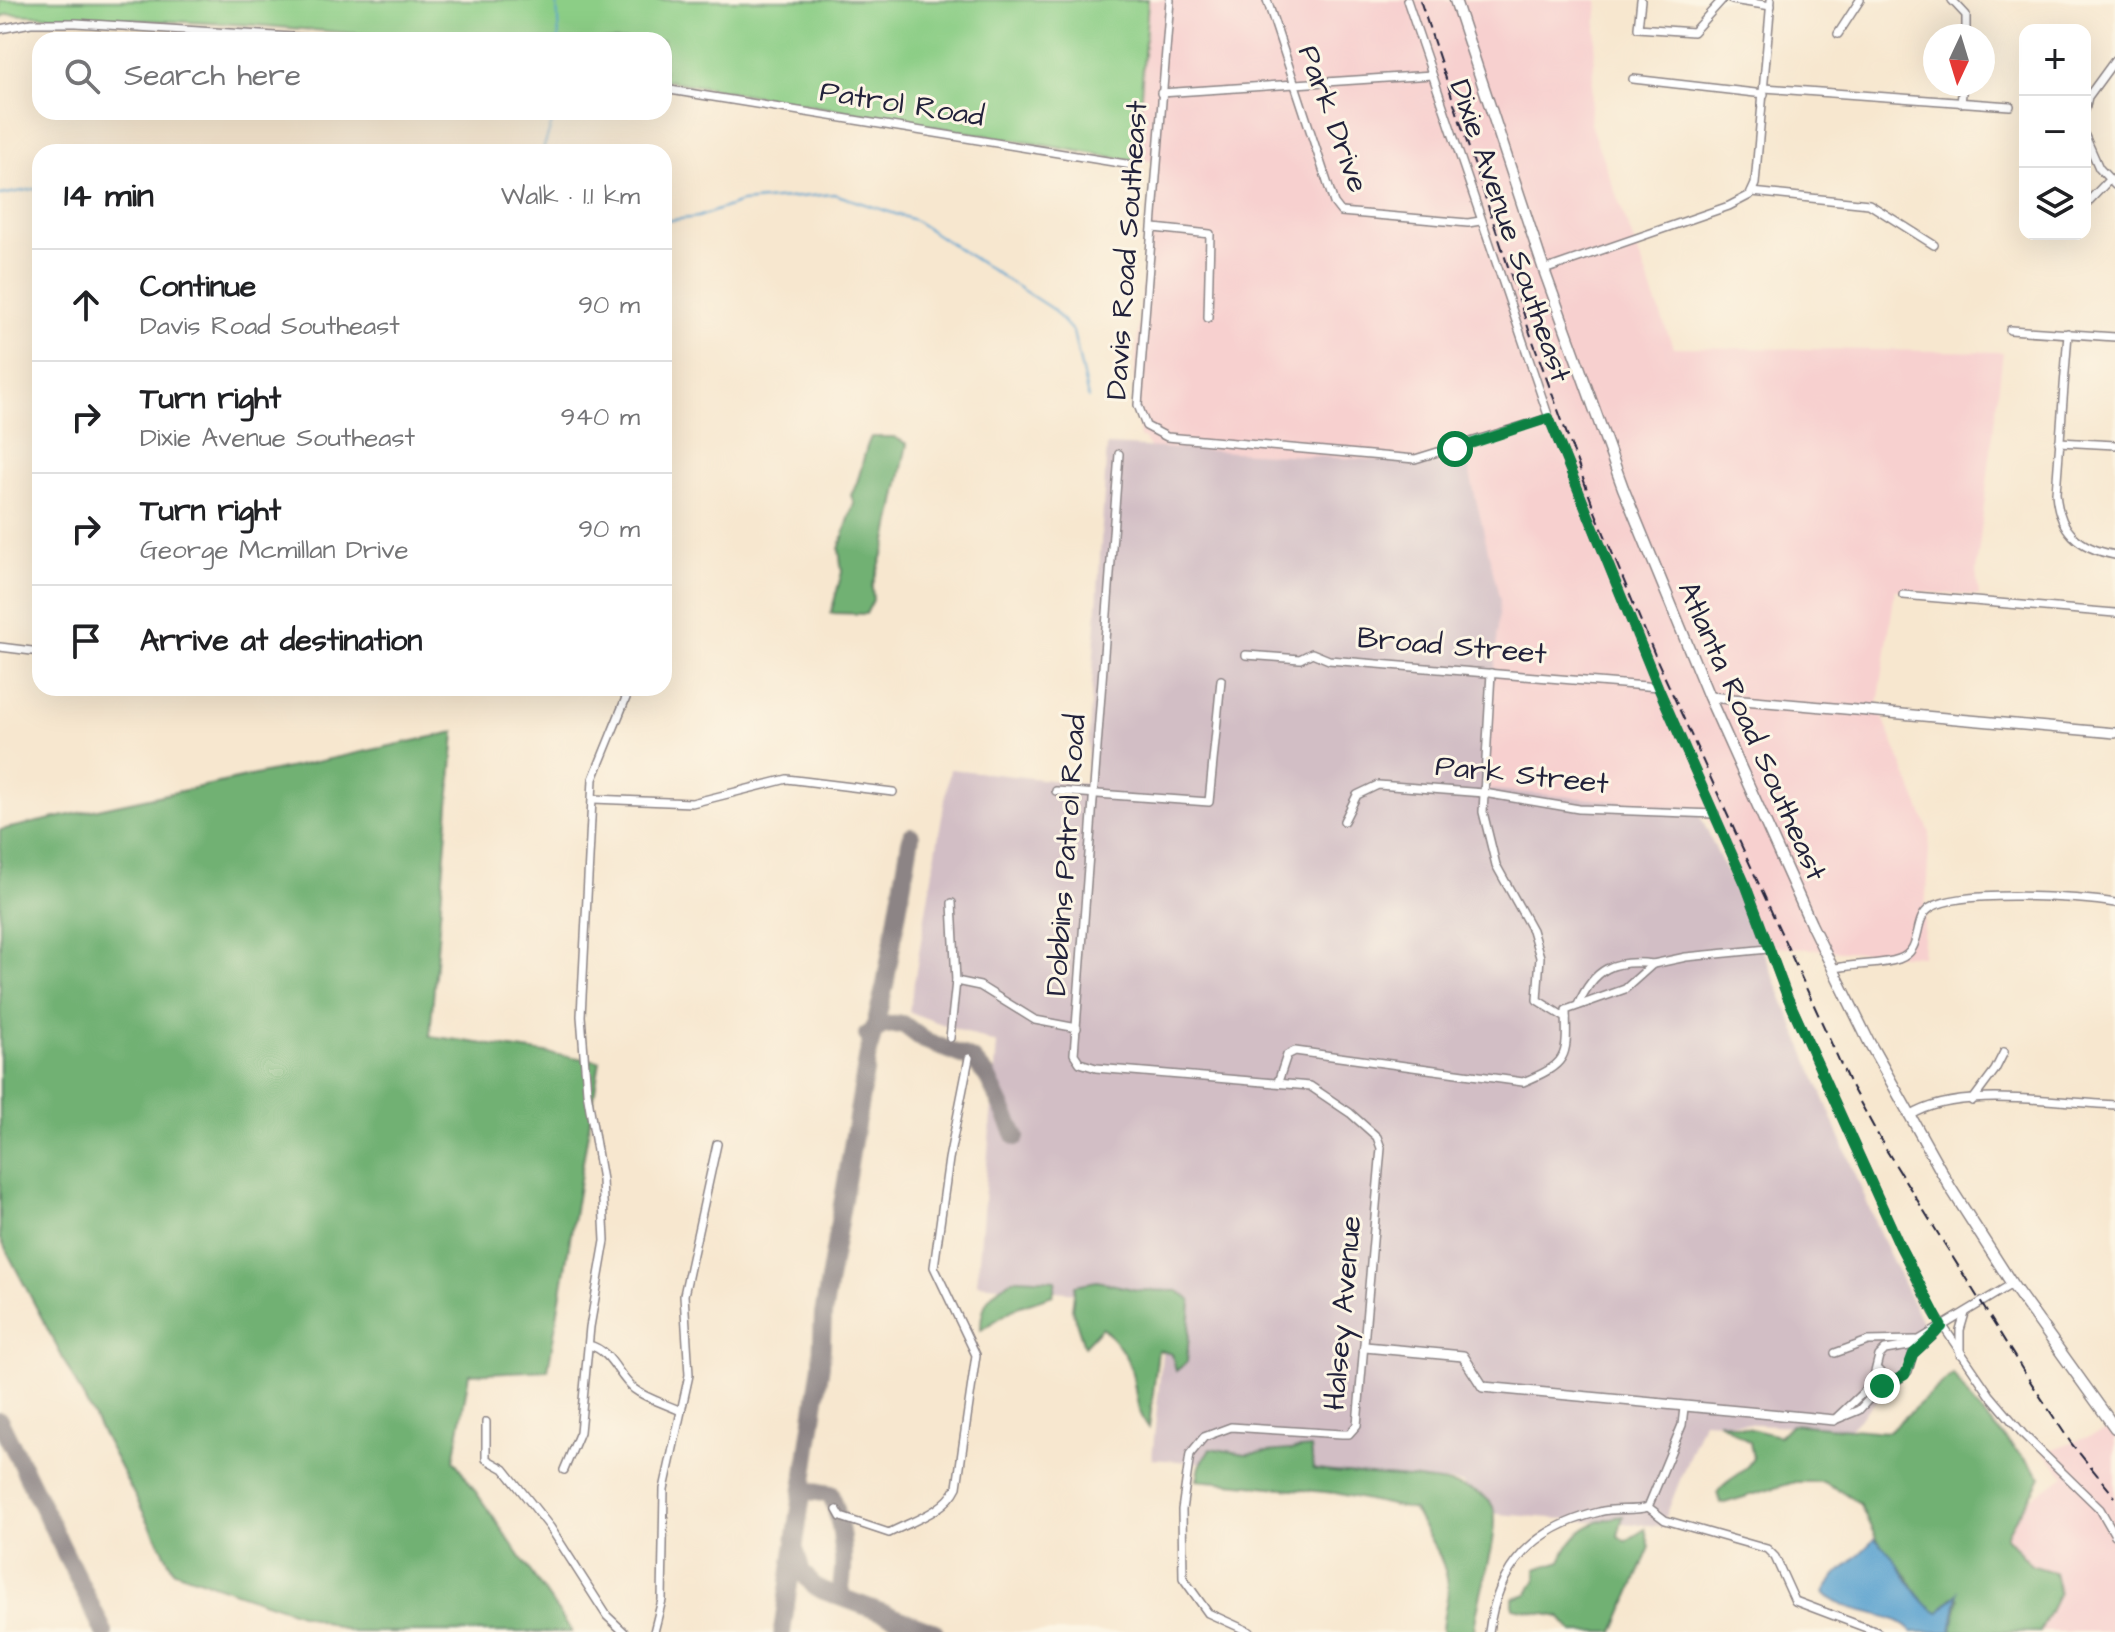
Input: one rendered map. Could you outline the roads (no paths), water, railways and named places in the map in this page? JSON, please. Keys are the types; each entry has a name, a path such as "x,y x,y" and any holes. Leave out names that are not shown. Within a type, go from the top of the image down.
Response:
{"main road":[{"name":"Atlanta Road Southeast","path":"1455,0 1544,270 1623,488 1709,697 1832,969 1910,1116 2012,1284 2115,1428"}],"street":[{"name":"Davis Road Southeast","path":"1170,0 1138,405 1146,426 1167,437 1415,459 1549,418"},
{"name":"Park Drive","path":"1267,0 1334,203 1341,212 1453,222 1480,221"},
{"name":"Dixie Avenue Southeast","path":"1407,0 1549,418 1658,687 1715,814 1768,949 1900,1246 1942,1327 1960,1354 2023,1434 2100,1509 2115,1535"},
{"path":"1641,0 1638,28 1678,33 1693,32 1722,0"},
{"path":"1732,0 1771,3 1752,192"},
{"path":"1838,34 1860,0"},
{"path":"1952,0 1966,15 1966,24"},
{"path":"0,29 31,23 76,23 215,32"},
{"path":"2089,96 2115,60"},
{"path":"1161,93 1432,75"},
{"path":"1633,79 1764,91 2010,106"},
{"name":"Patrol Road","path":"672,90 1132,165"},
{"path":"1961,103 1962,96"},
{"path":"2091,150 2099,168 2112,182 2091,200"},
{"path":"1544,270 1729,206 1752,192 1869,204 1934,245"},
{"path":"1154,228 1210,234 1208,318"},
{"path":"2010,330 2115,337"},
{"path":"2068,333 2056,493 2061,520 2076,542 2115,555"},
{"path":"2059,442 2115,445"},
{"name":"Dobbins Patrol Road","path":"1074,1054 1106,660 1119,454"},
{"path":"1903,595 2115,613"},
{"path":"0,647 32,651"},
{"name":"Broad Street","path":"1246,655 1300,659 1312,653 1329,660 1658,687"},
{"path":"1491,673 1483,812 1490,847 1532,930 1540,957 1537,1000 1566,1018"},
{"path":"1056,791 1209,802 1221,680"},
{"path":"564,1470 580,1432 605,1241 602,1180 587,1092 581,1016 595,768 626,696"},
{"path":"1709,697 2115,733"},
{"path":"593,799 692,803 787,779 893,792"},
{"name":"Park Street","path":"1344,821 1348,807 1369,786 1484,793 1579,809 1715,814"},
{"path":"1832,969 1899,959 1915,945 1922,919 1930,908 1951,902 2038,896 2081,897 2115,903"},
{"path":"950,1038 956,981 952,903"},
{"path":"1578,1005 1588,983 1608,967 1630,962 1653,964 1686,957 1768,949"},
{"path":"1278,1082 1287,1055 1295,1051 1523,1082 1551,1070 1569,1044 1566,1010 1625,989 1653,964"},
{"path":"956,981 980,986 1035,1020 1077,1028"},
{"path":"1972,1101 2004,1052"},
{"name":"Halsey Avenue","path":"1074,1054 1080,1063 1096,1068 1310,1086 1326,1095 1377,1137 1381,1148 1359,1416 1349,1434 1231,1427 1204,1437 1190,1454 1182,1510 1183,1578 1208,1613 1250,1632"},
{"path":"837,1510 841,1517 889,1533 952,1498 957,1487 976,1355 934,1267 947,1173 969,1058"},
{"path":"1910,1116 1926,1106 1972,1101 2115,1105"},
{"path":"654,1632 662,1600 664,1489 689,1375 684,1295 717,1144"},
{"path":"1834,1420 1872,1384 1878,1370 1879,1356 1942,1327 2012,1284"},
{"path":"1960,1354 1960,1330 1965,1313"},
{"path":"1878,1370 1887,1379 1899,1379 1908,1371 1909,1363 1942,1327"},
{"path":"1835,1353 1868,1341 1916,1340"},
{"path":"589,1345 601,1350 631,1387 642,1395 681,1411"},
{"path":"1365,1347 1463,1356 1483,1387 1834,1420 1859,1410 1887,1379"},
{"path":"1899,1349 1909,1363"},
{"path":"1648,1507 1682,1425 1684,1408"},
{"path":"486,1422 486,1459 504,1469 550,1527 607,1616 624,1632"},
{"path":"1489,1632 1493,1600 1499,1585 1512,1563 1524,1552 1574,1520 1600,1511 1648,1507 1665,1520 1767,1549 1775,1557 1795,1601 1877,1632"}],"water":[{"path":"1874,1539 1892,1556 1920,1597 1938,1613 1958,1592 1951,1632 1912,1632 1894,1620 1845,1606 1824,1593"}],"waterway":[{"path":"557,0 559,32"},
{"path":"545,144 553,120"},
{"path":"0,195 32,189"},
{"path":"672,220 698,217 741,202 834,194 914,220 1052,309 1073,332 1088,398"}],"railway":[{"path":"1420,0 1530,333 1596,514 1657,660 1848,1080 1885,1148 2024,1372 2071,1443 2115,1497"}]}
